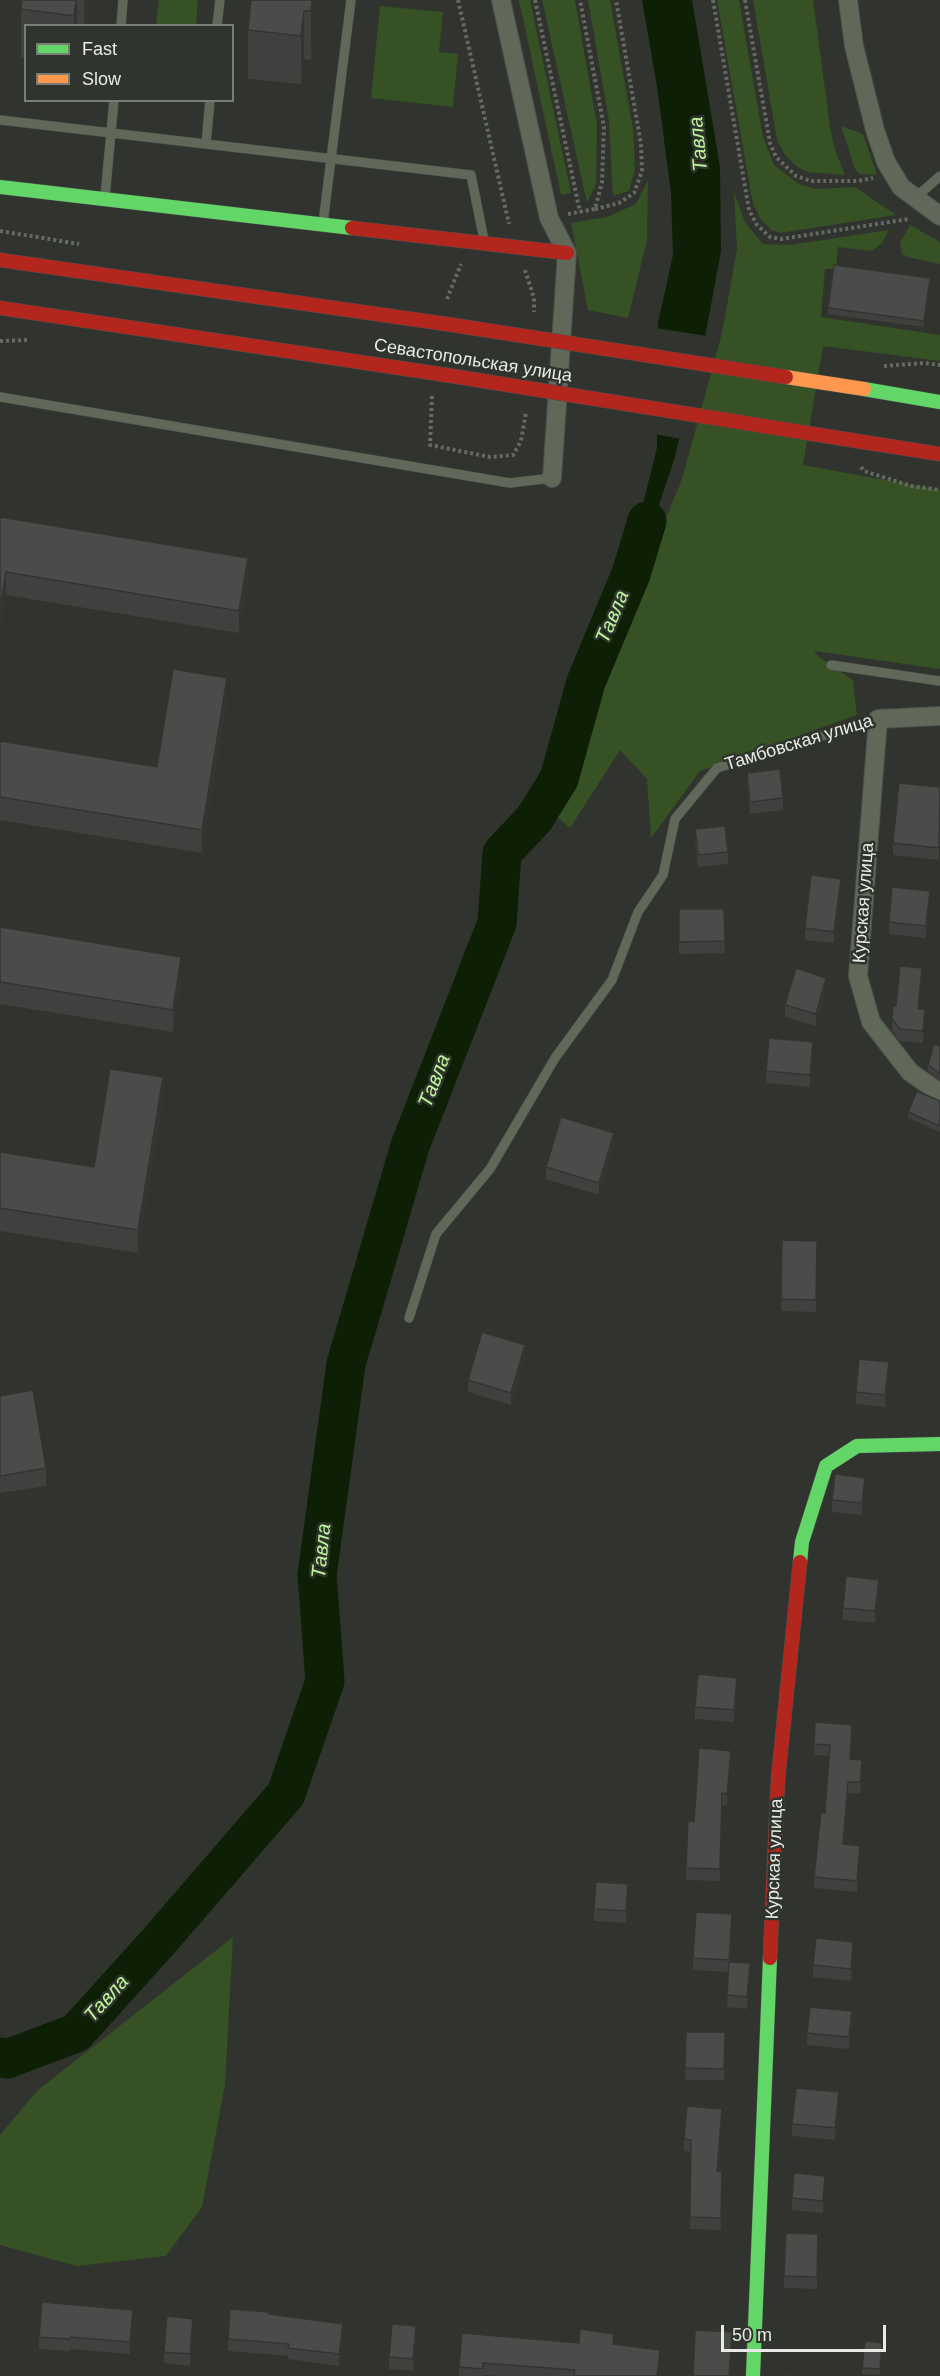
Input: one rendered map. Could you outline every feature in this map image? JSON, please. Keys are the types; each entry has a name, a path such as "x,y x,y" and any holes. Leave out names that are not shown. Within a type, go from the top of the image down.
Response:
{"main road":[{"path":"0,187 567,253"},
{"name":"Севастопольская улица","path":"0,260 453,325 940,402"},
{"name":"Севастопольская улица","path":"0,308 446,375 940,454"},
{"name":"Курская улица","path":"753,2376 778,1779 802,1542 826,1466 857,1446 940,1444"}],"street":[{"path":"501,0 549,218 567,253 552,478"},
{"path":"848,0 857,57 875,130 891,173 901,187 939,215"},
{"name":"Тамбовская улица","path":"878,719 940,716"},
{"name":"Курская улица","path":"878,719 858,976 871,1022 910,1072 940,1093"}],"lane":[{"path":"121,24 123,0"},
{"path":"217,24 220,0"},
{"path":"323,223 351,0"},
{"path":"105,200 114,102"},
{"path":"206,144 210,102"},
{"path":"0,120 471,175 484,243"},
{"path":"915,198 940,176"},
{"path":"0,397 510,483 552,478"},
{"path":"831,665 940,681"},
{"name":"Тамбовская улица","path":"409,1318 436,1234 489,1169 555,1058 612,980 638,912 663,875 675,819 717,768 878,719"}],"path":[{"path":"458,0 509,225 619,203 634,193 642,171 641,144 616,0"},
{"path":"535,0 580,212"},
{"path":"580,0 604,127 602,182 595,209"},
{"path":"713,0 749,210 757,225 770,237 781,239 939,215"},
{"path":"745,0 770,143 776,157 796,176 811,181 858,181 891,173"},
{"path":"445,302 465,255"},
{"path":"878,366 924,363 940,365"},
{"path":"430,445 432,395"},
{"path":"859,465 864,471 911,486 940,490"}],"shaded area":[{"path":"159,0 198,0 196,24 156,24"},
{"path":"519,0 530,0 571,193 561,195"},
{"path":"542,0 575,0 597,125 596,184 587,203"},
{"path":"588,0 610,0 633,129 635,169 629,191 613,196 609,121"},
{"path":"717,0 739,0 763,137 774,165 799,184 816,189 855,187 896,215 780,233 771,230 760,218 753,204"},
{"path":"753,0 813,0 830,126 834,147 845,175 807,172 796,166 785,155 777,140"},
{"path":"380,6 443,12 439,52 458,54 453,107 371,98"},
{"path":"841,126 863,134 877,175 860,174 855,169"},
{"path":"648,180 647,240 628,318 588,310 571,223 607,217 636,204"},
{"path":"734,192 745,222 763,244 790,245 889,230 882,243 872,251 838,247 836,269 825,269 821,317 940,335 940,361 823,346 803,465 940,490 940,669 814,651 819,657 853,680 857,715 700,771 651,838 647,779 620,750 570,828 556,816 604,668 682,479 722,333 737,249"},
{"path":"910,225 940,242 940,264 902,254 900,243"},
{"path":"233,1937 225,2085 202,2207 166,2256 77,2266 0,2245 0,2135 38,2090"}],"water":[{"path":"642,0 692,0 720,167 721,251 706,332 674,460 648,537 631,574 639,520 657,448 658,323 673,255 671,193 657,86"}],"pier":[{"path":"655,328 708,336 682,439 654,434"}],"building":[{"path":"22,0 76,0 74,16 21,9"},
{"path":"251,0 312,0 311,11 304,11 301,36 248,30"},
{"path":"834,265 930,278 924,321 828,308"},
{"path":"0,517 248,558 239,611 6,572 0,610"},
{"path":"173,669 227,678 202,830 0,797 0,741 157,767"},
{"path":"780,769 783,798 750,802 747,773"},
{"path":"899,783 940,787 939,848 893,843"},
{"path":"725,826 728,852 698,855 695,829"},
{"path":"811,875 841,879 834,932 805,928"},
{"path":"892,887 930,891 926,926 889,922"},
{"path":"679,909 724,909 725,941 679,942"},
{"path":"0,927 181,957 173,1010 0,982"},
{"path":"900,966 922,968 918,1009 925,1009 923,1031 900,1029 892,1019 893,1006 896,1006"},
{"path":"796,968 826,978 816,1014 785,1005"},
{"path":"769,1038 813,1042 810,1075 766,1071"},
{"path":"934,1044 940,1046 940,1074 928,1065"},
{"path":"110,1069 163,1077 138,1230 0,1208 0,1152 94,1167"},
{"path":"917,1091 940,1101 940,1126 908,1112"},
{"path":"561,1117 614,1133 599,1183 546,1167"},
{"path":"782,1240 817,1241 816,1300 781,1299"},
{"path":"482,1332 525,1345 511,1393 468,1380"},
{"path":"859,1359 889,1362 885,1395 856,1392"},
{"path":"33,1390 46,1468 0,1476 0,1396"},
{"path":"835,1474 865,1478 862,1503 832,1500"},
{"path":"846,1576 879,1580 875,1611 843,1608"},
{"path":"698,1674 737,1678 734,1710 695,1707"},
{"path":"815,1722 852,1725 850,1759 862,1760 860,1782 848,1782 843,1844 860,1846 857,1881 814,1877 821,1812 825,1813 830,1745 814,1744"},
{"path":"699,1748 731,1751 727,1794 722,1793 720,1869 686,1868 688,1821 694,1822"},
{"path":"596,1882 628,1884 626,1911 594,1909"},
{"path":"696,1912 732,1914 729,1960 693,1958"},
{"path":"816,1938 853,1942 851,1969 813,1965"},
{"path":"729,1962 750,1963 747,1997 727,1995"},
{"path":"810,2007 852,2011 849,2037 807,2033"},
{"path":"686,2032 725,2032 724,2069 685,2068"},
{"path":"796,2088 839,2092 835,2128 792,2124"},
{"path":"687,2106 722,2109 717,2171 722,2171 721,2218 690,2217 691,2140 684,2139"},
{"path":"794,2173 825,2176 823,2201 792,2198"},
{"path":"786,2233 818,2234 817,2277 784,2276"},
{"path":"42,2302 133,2310 130,2342 39,2337"},
{"path":"230,2309 269,2312 269,2314 343,2324 339,2354 288,2348 289,2344 228,2339"},
{"path":"167,2316 193,2319 190,2354 164,2352"},
{"path":"392,2324 416,2326 413,2359 389,2357"},
{"path":"580,2329 614,2334 613,2344 660,2350 657,2376 574,2376 575,2370 483,2363 483,2369 459,2367 462,2333 579,2343"},
{"path":"695,2330 732,2332 729,2376 693,2376"},
{"path":"865,2341 882,2343 880,2369 862,2368"}],"waterway":[{"name":"Тавла","path":"0,2057 7,2059 76,2033 286,1794 325,1681 317,1575 346,1364 410,1146 497,923 502,853 534,819 559,779 586,682 631,574 647,521"}],"traffic: fast":[{"path":"0,187 352,228"},
{"path":"864,389 940,402"},
{"path":"800,1562 802,1542 826,1466 857,1446 940,1444"},
{"path":"753,2376 770,1958"}],"traffic: jam":[{"path":"352,228 567,253"},
{"path":"0,260 453,325"},
{"path":"0,308 446,375"},
{"path":"453,325 786,377"},
{"path":"446,375 857,441"},
{"path":"857,441 940,454"},
{"path":"770,1958 778,1779 800,1562"}],"traffic: slow":[{"path":"786,377 864,389"}]}
